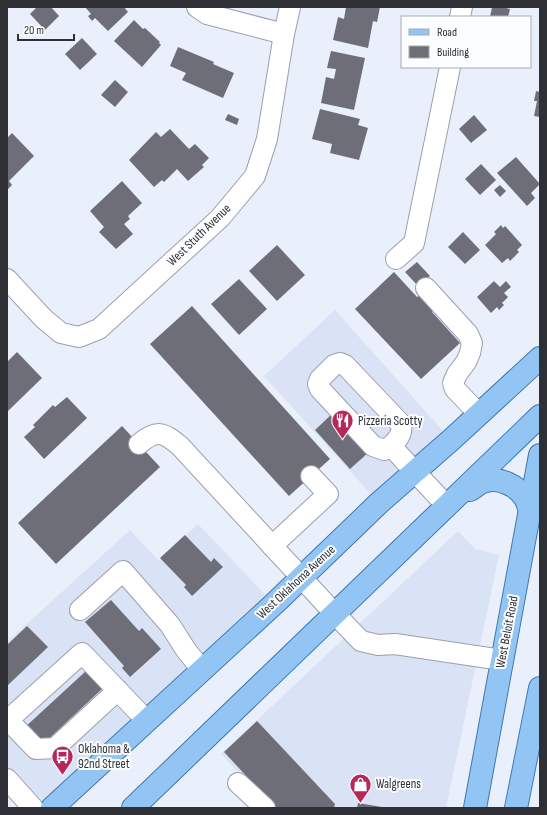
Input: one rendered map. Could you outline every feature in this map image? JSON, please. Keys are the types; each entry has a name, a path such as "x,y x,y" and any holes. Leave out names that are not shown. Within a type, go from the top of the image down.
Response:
{"main road":[{"name":"West Oklahoma Avenue","path":"52,808 414,472 540,358"},
{"path":"133,808 540,416"},
{"name":"West Beloit Road","path":"475,808 540,455"},
{"path":"447,506 478,484 486,481 500,480 521,493 530,510"},
{"path":"516,808 540,688"}],"street":[{"path":"197,7 207,14 284,34"},
{"name":"West Stuth Avenue","path":"7,279 44,319 60,333 79,337 99,329 214,223 255,176 267,139 284,34 290,7"},
{"path":"396,259 414,242 450,68"},
{"path":"426,288 468,334 472,343 470,354 453,383 455,389 479,414"},
{"path":"139,444 149,436 158,434 168,435 180,446 361,641 378,645 396,644 502,660"},
{"path":"391,446 447,506"},
{"path":"272,546 328,494 311,476"},
{"path":"80,610 123,571 170,624 186,650 202,670"},
{"path":"118,690 55,748 36,749 8,720 82,653 118,690 147,721"},
{"path":"7,779 33,808"},
{"path":"238,783 265,808"}],"shaded area":[{"path":"335,310 451,440 379,503 264,376"},
{"path":"198,524 274,604 52,808 33,808 7,779 7,642 130,530 159,561"},
{"path":"458,531 475,549 499,555 446,808 271,808 221,754"}],"building":[{"path":"37,7 51,7 59,16 45,30 30,14"},
{"path":"85,7 124,7 128,12 108,31 95,18 92,21 88,16 91,14"},
{"path":"346,7 380,7 377,22 373,21 368,48 333,40 338,17 344,19"},
{"path":"492,7 510,9 508,16 490,16"},
{"path":"134,20 143,29 145,28 160,42 159,43 161,45 142,67 114,41"},
{"path":"82,38 97,54 80,70 65,54"},
{"path":"178,47 214,62 213,64 234,73 223,98 182,80 186,73 170,66"},
{"path":"331,51 365,58 354,110 321,103 326,77 334,79 336,69 327,68"},
{"path":"115,80 128,92 115,107 101,95"},
{"path":"536,91 540,92 540,117 534,116 537,101 534,101"},
{"path":"320,109 360,119 358,125 368,128 359,160 330,153 332,144 312,139"},
{"path":"228,114 239,119 237,125 225,120"},
{"path":"474,115 487,130 471,143 459,129"},
{"path":"170,129 189,149 195,144 209,158 202,165 204,167 188,181 177,169 164,182 162,180 154,187 129,160 156,132 161,137"},
{"path":"12,133 34,156 9,181 12,185 7,190 7,138"},
{"path":"516,157 540,184 531,193 535,198 527,206 497,173"},
{"path":"481,164 496,180 480,195 465,179"},
{"path":"122,181 142,203 128,216 130,219 124,224 133,234 116,249 99,232 104,227 90,211"},
{"path":"500,185 506,191 500,197 494,190"},
{"path":"501,225 503,228 505,226 522,245 517,250 519,252 510,261 508,258 502,263 485,245 496,234 494,232"},
{"path":"463,232 480,250 465,264 448,247"},
{"path":"277,245 305,275 277,301 249,271"},
{"path":"417,262 430,276 418,286 405,272"},
{"path":"394,272 417,297 420,295 433,310 432,312 460,343 421,379 355,309"},
{"path":"239,279 267,309 239,335 211,304"},
{"path":"494,281 500,287 506,281 511,287 504,293 508,297 502,303 504,305 499,310 497,307 491,313 477,297"},
{"path":"192,306 330,459 289,496 150,344"},
{"path":"17,352 42,378 7,412 7,362"},
{"path":"67,397 87,418 44,459 24,437 35,427 33,425 53,405 55,407"},
{"name":"Pizzeria Scotty","path":"333,413 369,452 350,469 315,430"},
{"path":"122,426 160,467 56,564 18,523"},
{"path":"185,535 211,562 214,558 223,567 192,596 184,587 186,585 160,558"},
{"path":"111,600 139,631 142,628 161,649 130,677 122,668 124,666 85,622"},
{"path":"27,626 48,647 7,686 7,645"},
{"path":"86,671 103,688 40,747 23,729"},
{"path":"257,721 335,804 334,808 276,808 224,752"},
{"name":"Walgreens","path":"358,803 382,807 382,808 357,808"}],"place":[{"name":"Pizzeria Scotty","path":"342,440"},
{"name":"Oklahoma & 92nd Street","path":"62,776"},
{"name":"Walgreens","path":"361,804"}]}
